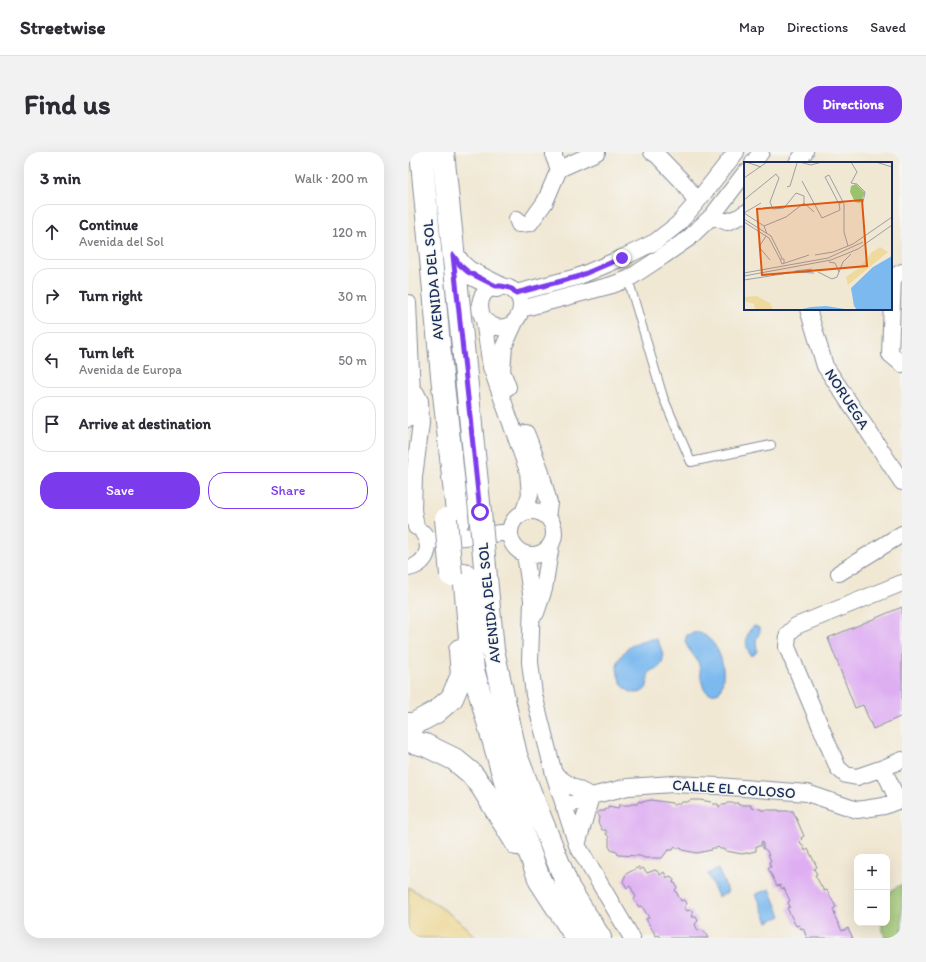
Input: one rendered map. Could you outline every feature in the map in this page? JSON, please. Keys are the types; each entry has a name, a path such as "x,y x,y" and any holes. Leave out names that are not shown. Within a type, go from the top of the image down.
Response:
{"main road":[{"name":"AVENIDA DEL SOL","path":"421,152 442,376 457,575 473,670 510,798 540,880 577,938"},
{"name":"AVENIDA DEL SOL","path":"443,152 493,650 516,754 530,792 569,889 600,938"},
{"path":"453,255 460,265 468,272 506,290"},
{"path":"408,724 414,724 436,712 452,698 462,675 458,627 457,575"},
{"path":"408,741 425,745 454,759 471,772 540,880"}],"street":[{"path":"554,152 554,157 559,169"},
{"path":"517,219 519,224 530,223 545,202 559,169 598,152"},
{"path":"652,152 657,155 682,181 696,203"},
{"path":"736,152 678,224 655,242 577,277 506,290 489,289 481,300 479,307 480,314 489,325 503,328 509,326 518,316 628,279 664,256 684,241 712,216 744,174"},
{"path":"754,162 761,152"},
{"path":"798,162 805,152"},
{"path":"712,216 728,222 744,214"},
{"path":"892,303 893,277 902,272"},
{"path":"506,290 520,300 518,316 504,346 502,371 540,469 549,503 547,517"},
{"path":"408,303 412,395 408,419"},
{"name":"NORUEGA","path":"808,310 825,366 902,482"},
{"path":"892,310 890,354 902,364"},
{"path":"484,320 491,367 528,471 530,495 523,513"},
{"path":"408,568 418,565 423,560 428,548 425,535 421,530 412,526 414,477 421,423 420,401 416,393 412,395"},
{"path":"531,630 544,589 554,533 551,522 547,517 536,512 523,513 514,521 510,532 511,539 514,546 519,551 525,554 540,554 551,544"},
{"path":"427,541 510,532"},
{"path":"839,573 902,534"},
{"path":"525,554 532,600 530,662 534,695 554,774 577,845 632,938"},
{"path":"902,583 796,626 788,634 787,647 838,768 846,775 857,777 902,760"},
{"path":"883,768 895,802"},
{"path":"554,774 571,786 591,796 577,845"},
{"name":"CALLE EL COLOSO","path":"564,807 591,796 628,787 673,784 807,793 857,810 895,802"}],"lane":[{"path":"628,279 664,397 691,462 771,445"}],"green space":[{"path":"902,884 902,938 885,938 882,926 890,926 890,893"}],"sand":[{"path":"408,887 444,910 461,923 476,938 408,938"}],"water":[{"path":"754,626 758,627 760,631 756,640 757,651 754,655 751,655 747,648 746,640 749,632"},
{"path":"700,632 713,643 719,654 723,667 723,680 719,692 712,694 704,689 698,662 685,641 687,635"},
{"path":"656,639 658,642 663,661 659,667 649,673 647,686 644,690 635,693 630,692 619,679 617,667 618,661 624,652 630,647 641,641"},
{"path":"718,869 728,892 718,897 708,874"},
{"path":"770,889 781,916 768,922 756,894"}],"building":[{"path":"902,607 902,716 873,729 863,705 855,708 828,638"},
{"path":"651,800 672,803 674,806 682,802 700,800 718,804 719,807 727,803 738,803 738,805 751,805 751,808 761,810 793,811 804,836 800,841 802,846 803,845 805,851 808,849 817,867 814,869 817,874 815,875 824,891 827,890 836,907 833,909 834,915 842,931 848,928 853,938 807,938 803,928 801,929 799,925 796,926 787,908 790,907 788,902 790,901 784,888 782,889 780,885 777,886 768,868 771,867 769,862 771,861 767,851 763,848 763,841 761,842 761,846 756,846 756,851 742,854 726,851 725,849 720,849 718,847 697,853 682,850 681,848 676,848 675,846 673,850 668,850 662,858 645,858 640,856 618,855 617,852 611,850 609,846 609,837 606,834 606,830 602,830 598,822 599,818 597,813 600,811 605,811 605,809 608,809 608,806 618,808 619,805 637,804 639,801 642,802"},
{"path":"639,867 640,870 643,868 647,873 655,870 660,875 664,872 667,878 669,876 672,877 674,880 673,883 675,883 677,887 675,890 681,901 685,900 687,904 684,907 687,911 690,910 692,912 692,917 696,917 698,921 695,924 698,931 704,931 708,938 661,938 659,935 656,936 646,919 649,918 642,906 639,907 634,899 636,897 630,886 627,888 623,881 626,874"}],"route":[{"path":"480,512 453,255 460,265 468,272 496,286 512,289 516,293 577,277 622,258"}]}
